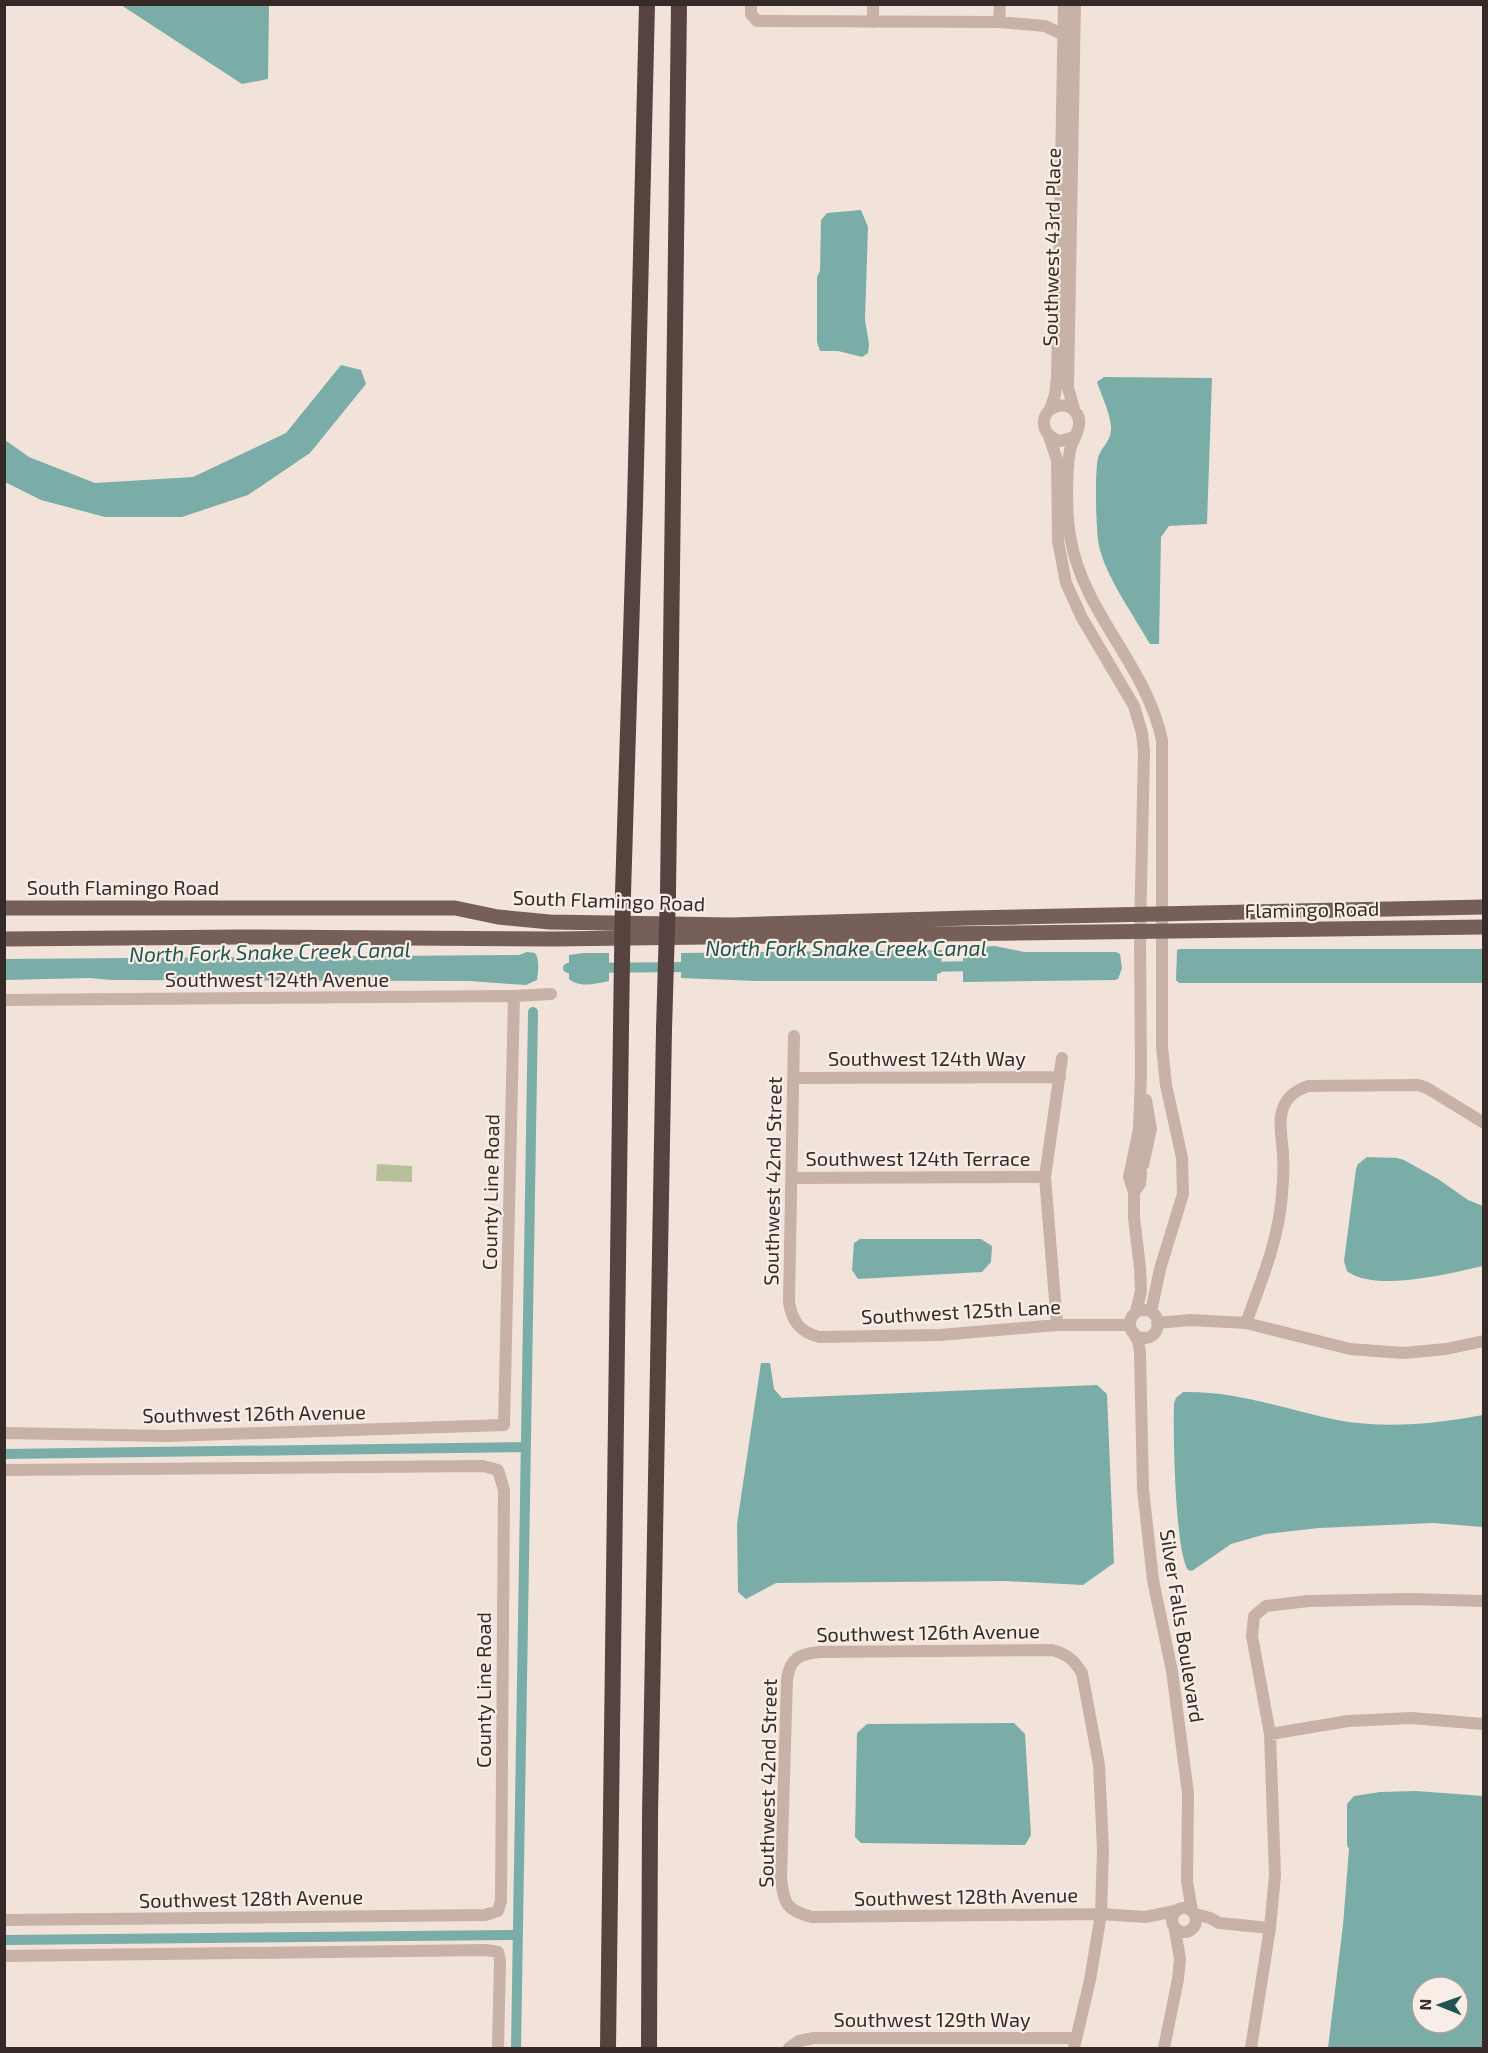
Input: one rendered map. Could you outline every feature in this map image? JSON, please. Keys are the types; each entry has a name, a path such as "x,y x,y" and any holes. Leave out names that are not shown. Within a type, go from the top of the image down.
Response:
{"highway":[{"path":"608,2049 623,894 635,505 646,4"},
{"path":"649,2049 650,1817 668,894 679,4"}],"main road":[{"name":"Flamingo Road","path":"1141,914 1484,907"},
{"name":"South Flamingo Road","path":"4,908 455,908 498,917 550,922 731,925 1141,914"},
{"name":"Flamingo Road","path":"1140,932 1484,927"},
{"name":"South Flamingo Road","path":"4,939 244,937 554,939 1140,932"}],"street":[{"path":"751,4 751,14 757,21 999,22 1046,26 1064,35"},
{"path":"873,4 873,22"},
{"path":"999,22 1000,4"},
{"name":"Southwest 43rd Place","path":"1050,409 1057,378 1064,4"},
{"name":"Southwest 43rd Place","path":"1074,409 1068,388 1075,4"},
{"path":"1155,1322 1148,1337 1143,1338 1131,1329 1132,1316 1136,1312 1141,1291 1133,1204 1134,1192 1129,1177 1139,1129 1141,1075 1140,932 1145,773 1142,733 1128,695 1073,601 1059,554 1057,460 1044,422 1050,409 1062,405 1074,409 1080,423 1069,459 1070,538 1076,564 1088,592 1137,673 1158,722 1163,760 1162,914"},
{"path":"1049,436 1061,441 1074,437"},
{"path":"1073,601 1088,592"},
{"name":"Silver Falls Boulevard","path":"1141,1377 1155,1322 1160,1269 1183,1194 1182,1158 1166,1085 1162,1047 1162,914"},
{"name":"Southwest 124th Avenue","path":"4,1000 551,994"},
{"name":"County Line Road","path":"504,1425 514,996"},
{"name":"Southwest 42nd Street","path":"794,1036 789,1302 798,1326"},
{"path":"1057,1325 1045,1177 1062,1058"},
{"path":"1134,1192 1140,1184 1151,1129 1141,1075"},
{"name":"Southwest 124th Way","path":"794,1078 1060,1077"},
{"path":"1246,1323 1275,1235 1282,1197 1284,1158 1280,1122 1282,1110 1296,1090 1308,1086 1418,1085 1427,1088 1484,1123"},
{"name":"Southwest 124th Terrace","path":"792,1178 1045,1177"},
{"path":"1136,1312 1143,1310 1155,1322 1190,1320 1246,1323 1350,1349 1403,1353 1446,1349 1484,1341"},
{"name":"Southwest 125th Lane","path":"798,1326 807,1334 819,1337 940,1335 1057,1325 1131,1329"},
{"name":"Silver Falls Boulevard","path":"1131,1329 1138,1341 1143,1489 1153,1580 1172,1671 1188,1793 1187,1881 1192,1921 1180,1959 1164,2049"},
{"name":"Southwest 126th Avenue","path":"4,1433 168,1436 504,1425"},
{"name":"County Line Road","path":"4,1470 483,1466 498,1470 504,1490 501,1902 498,1911"},
{"path":"1251,2049 1270,1928 1275,1875 1270,1734 1252,1636 1254,1616 1266,1606 1308,1602 1410,1599 1484,1601"},
{"name":"Southwest 126th Avenue","path":"795,1660 805,1654 819,1652 1052,1650 1074,1660 1082,1673 1099,1765 1102,1850 1101,1914"},
{"name":"Southwest 42nd Street","path":"788,1907 783,1896 781,1878 787,1679 789,1668 795,1660"},
{"path":"1270,1734 1348,1721 1411,1718 1484,1724"},
{"name":"Silver Falls Boulevard","path":"1177,1910 1187,1881"},
{"name":"Southwest 128th Avenue","path":"788,1907 797,1913 812,1917 1101,1914 1145,1917 1177,1910"},
{"path":"1192,1921 1186,1908 1177,1910 1171,1918 1175,1929 1182,1933 1192,1921 1210,1918 1219,1923 1270,1928"},
{"name":"Southwest 128th Avenue","path":"4,1920 485,1915 498,1911"},
{"path":"1075,2043 1090,1980 1101,1914"},
{"name":"Southwest 128th Avenue","path":"1145,1917 1175,1929"},
{"name":"Silver Falls Boulevard","path":"1175,1929 1180,1959"},
{"path":"4,1956 463,1950 498,1952 500,1960 498,2049"},
{"name":"Southwest 129th Way","path":"790,2048 799,2042 814,2038 919,2043 1075,2043"}],"green space":[{"path":"377,1164 412,1166 412,1182 376,1181"}],"water":[{"path":"121,5 269,5 268,79 242,84"},
{"path":"861,210 868,227 865,320 869,344 868,353 862,357 838,351 820,351 817,342 817,277 820,271 821,220 827,213"},
{"path":"341,365 361,370 366,384 310,453 248,495 182,517 105,517 41,500 5,482 5,440 29,457 95,483 193,477 286,433"},
{"path":"1104,377 1212,378 1207,524 1169,526 1161,537 1159,644 1150,644 1114,583 1099,546 1096,500 1097,461 1111,431 1109,414 1097,382"},
{"path":"995,946 1024,952 1116,952 1120,954 1122,968 1118,979 1115,980 963,982 963,948"},
{"path":"1483,949 1483,983 1179,983 1176,980 1177,950"},
{"path":"942,950 941,973 937,974 937,981 756,981 681,978 681,953"},
{"path":"527,952 535,953 538,966 537,980 526,985 469,981 111,980 90,978 5,980 5,959 519,955"},
{"path":"609,953 609,981 578,984 569,979 569,955"},
{"path":"1367,1157 1404,1160 1438,1179 1468,1200 1483,1206 1483,1266 1394,1281 1360,1277 1347,1271 1344,1261 1356,1169 1358,1164"},
{"path":"860,1239 981,1239 992,1246 991,1262 982,1272 858,1279 852,1270 854,1243"},
{"path":"761,1363 770,1363 774,1389 782,1398 1097,1385 1107,1394 1114,1563 1083,1585 1004,1581 776,1583 746,1599 738,1592 737,1524"},
{"path":"1183,1392 1223,1394 1355,1423 1392,1425 1428,1423 1483,1415 1483,1527 1433,1523 1319,1528 1266,1534 1231,1544 1192,1571 1188,1570 1180,1540 1175,1463 1174,1403"},
{"path":"1014,1723 1025,1734 1031,1835 1025,1845 861,1843 855,1837 857,1733 867,1724"},
{"path":"1416,1791 1483,1796 1483,2048 1328,2048 1343,1925 1349,1849 1347,1845 1347,1804 1354,1796 1380,1792"}],"waterway":[{"name":"North Fork Snake Creek Canal","path":"928,967 975,966"},
{"name":"North Fork Snake Creek Canal","path":"568,968 693,967"},
{"path":"516,2048 533,1012"},
{"path":"4,1454 524,1447"},
{"path":"4,1940 518,1935"}]}
